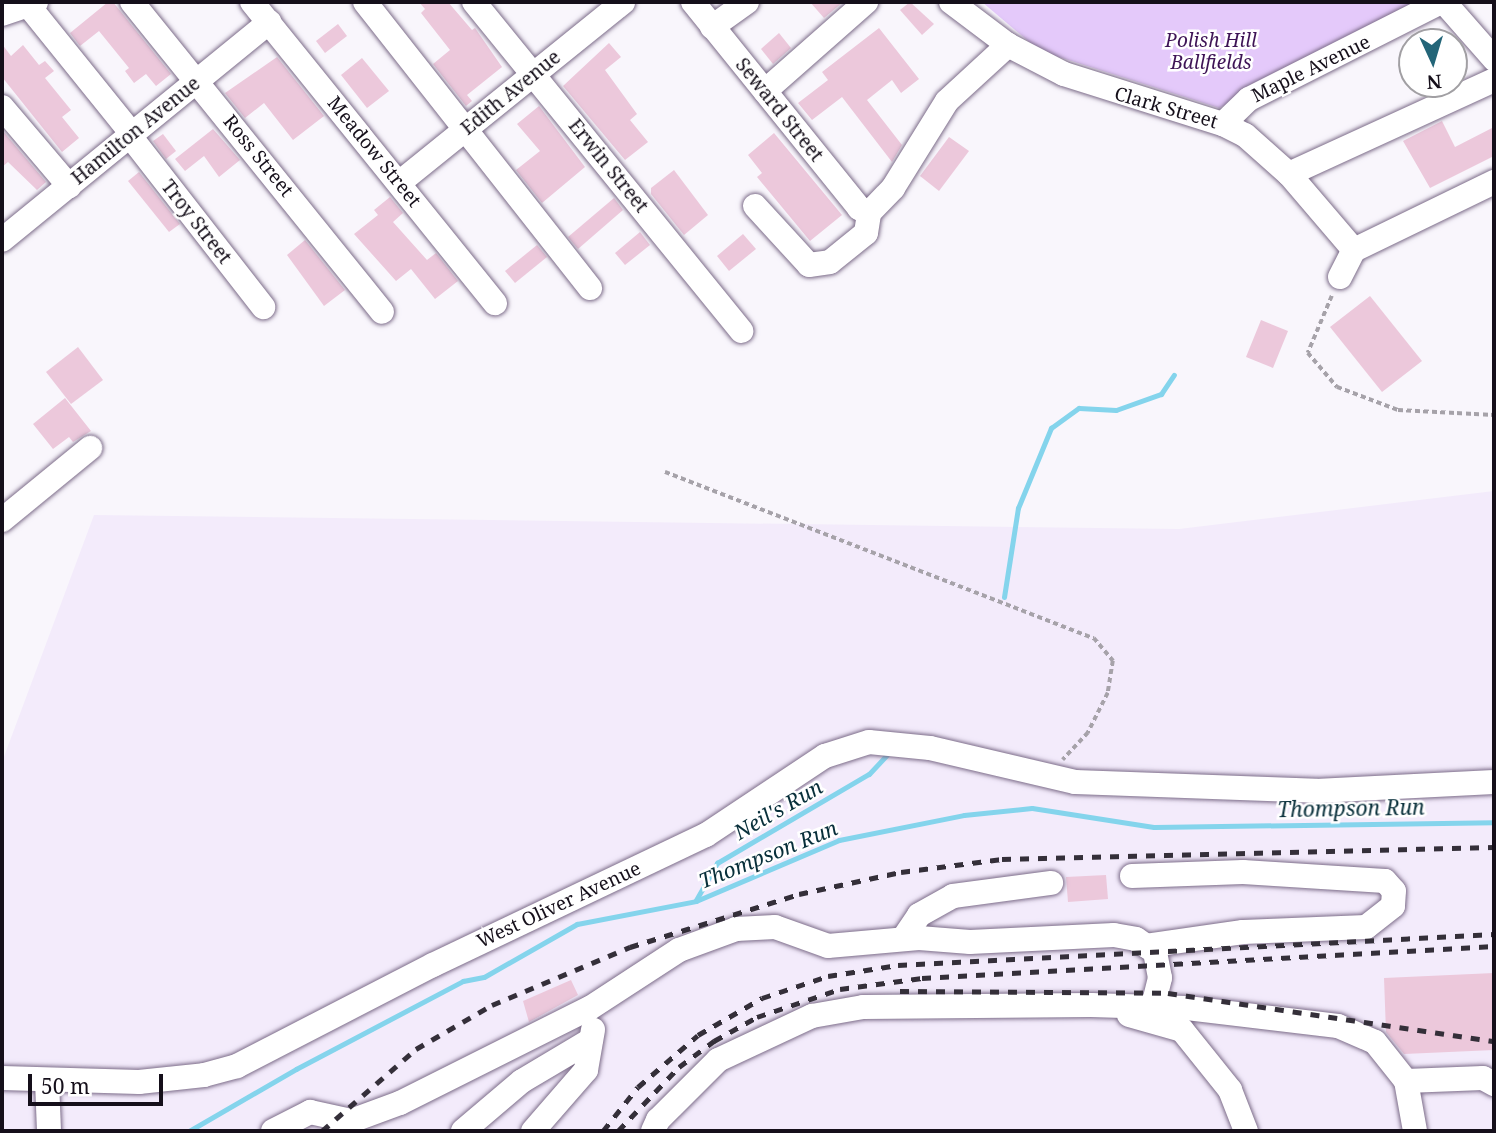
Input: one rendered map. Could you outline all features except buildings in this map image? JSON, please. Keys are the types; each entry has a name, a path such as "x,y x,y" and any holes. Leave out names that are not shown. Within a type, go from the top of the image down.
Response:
{"street":[{"name":"Ross Street","path":"132,2 382,312"},
{"name":"Meadow Street","path":"252,2 495,303"},
{"path":"365,2 590,288"},
{"name":"Erwin Street","path":"474,2 741,331"},
{"name":"Edith Avenue","path":"399,183 623,2"},
{"name":"Seward Street","path":"693,2 859,208 869,214"},
{"path":"712,27 747,2"},
{"path":"765,91 866,2"},
{"name":"Clark Street","path":"951,2 1008,45 1097,88 1223,124 1263,148 1354,250"},
{"path":"1443,2 1494,59"},
{"name":"Maple Avenue","path":"1223,124 1249,99 1443,2"},
{"path":"2,14 32,3"},
{"name":"Troy Street","path":"32,3 263,307"},
{"name":"Hamilton Avenue","path":"2,240 269,22"},
{"path":"755,205 809,265 830,262 866,233 869,214 893,188 947,101 1008,45"},
{"path":"1289,174 1494,80"},
{"path":"2,107 69,186"},
{"path":"1340,277 1354,250 1494,182"},
{"path":"2,520 90,449"},
{"name":"West Oliver Avenue","path":"2,1078 139,1082 204,1075 260,1057 422,970 706,835 804,768 849,747 881,742 918,746 1047,778 1110,783 1338,790 1425,782 1494,782"},
{"path":"1132,876 1243,872 1385,881 1394,891 1393,906 1366,927 1243,932 1146,946"},
{"path":"903,939 919,915 953,896 1051,883"},
{"path":"272,1131 310,1112 351,1121 400,1103 590,1008 679,950 736,929 775,927 828,946 903,939 970,942 1114,935 1155,952 1159,965 1159,993 1153,1007"},
{"path":"1091,1005 1182,1030 1230,1090 1246,1131"},
{"path":"653,1131 659,1120 718,1060 812,1016 863,1007 1091,1005 1153,1007 1338,1026 1375,1042 1406,1082 1415,1131"},
{"path":"533,1131 586,1070 595,1021 590,1008"},
{"path":"463,1131 522,1081 591,1040"},
{"path":"1406,1082 1483,1078 1494,1084"},
{"path":"47,1081 49,1131"}],"path":[{"path":"1340,277 1308,353 1337,387 1398,410 1494,415"},
{"path":"665,472 1094,638 1113,661 1108,693 1088,733 1047,778"}],"shaded area":[{"path":"1494,491 1494,1131 2,1131 2,762 94,515 1179,529"}],"green space":[{"name":"Polish Hill Ballfields","path":"982,2 1425,2 1219,108 1040,51"}],"waterway":[{"name":"Neil's Run","path":"1004,597 1018,508 1051,428 1079,408 1116,410 1161,394 1174,375"},
{"name":"Neil's Run","path":"696,900 717,863 869,774 887,755"},
{"name":"Thompson Run","path":"189,1131 296,1069 463,981 484,977 577,924 696,901 839,840 964,815 1032,808 1154,827 1494,822"}],"railway":[{"path":"322,1131 416,1049 492,1005 630,947 799,894 901,872 1002,859 1494,847"},
{"path":"603,1131 638,1087 698,1035 762,998 828,976 898,965 1494,934"},
{"path":"618,1131 679,1067 714,1041 757,1017 840,989 922,978 1494,946"},
{"path":"900,991 1168,993 1494,1041"}]}
